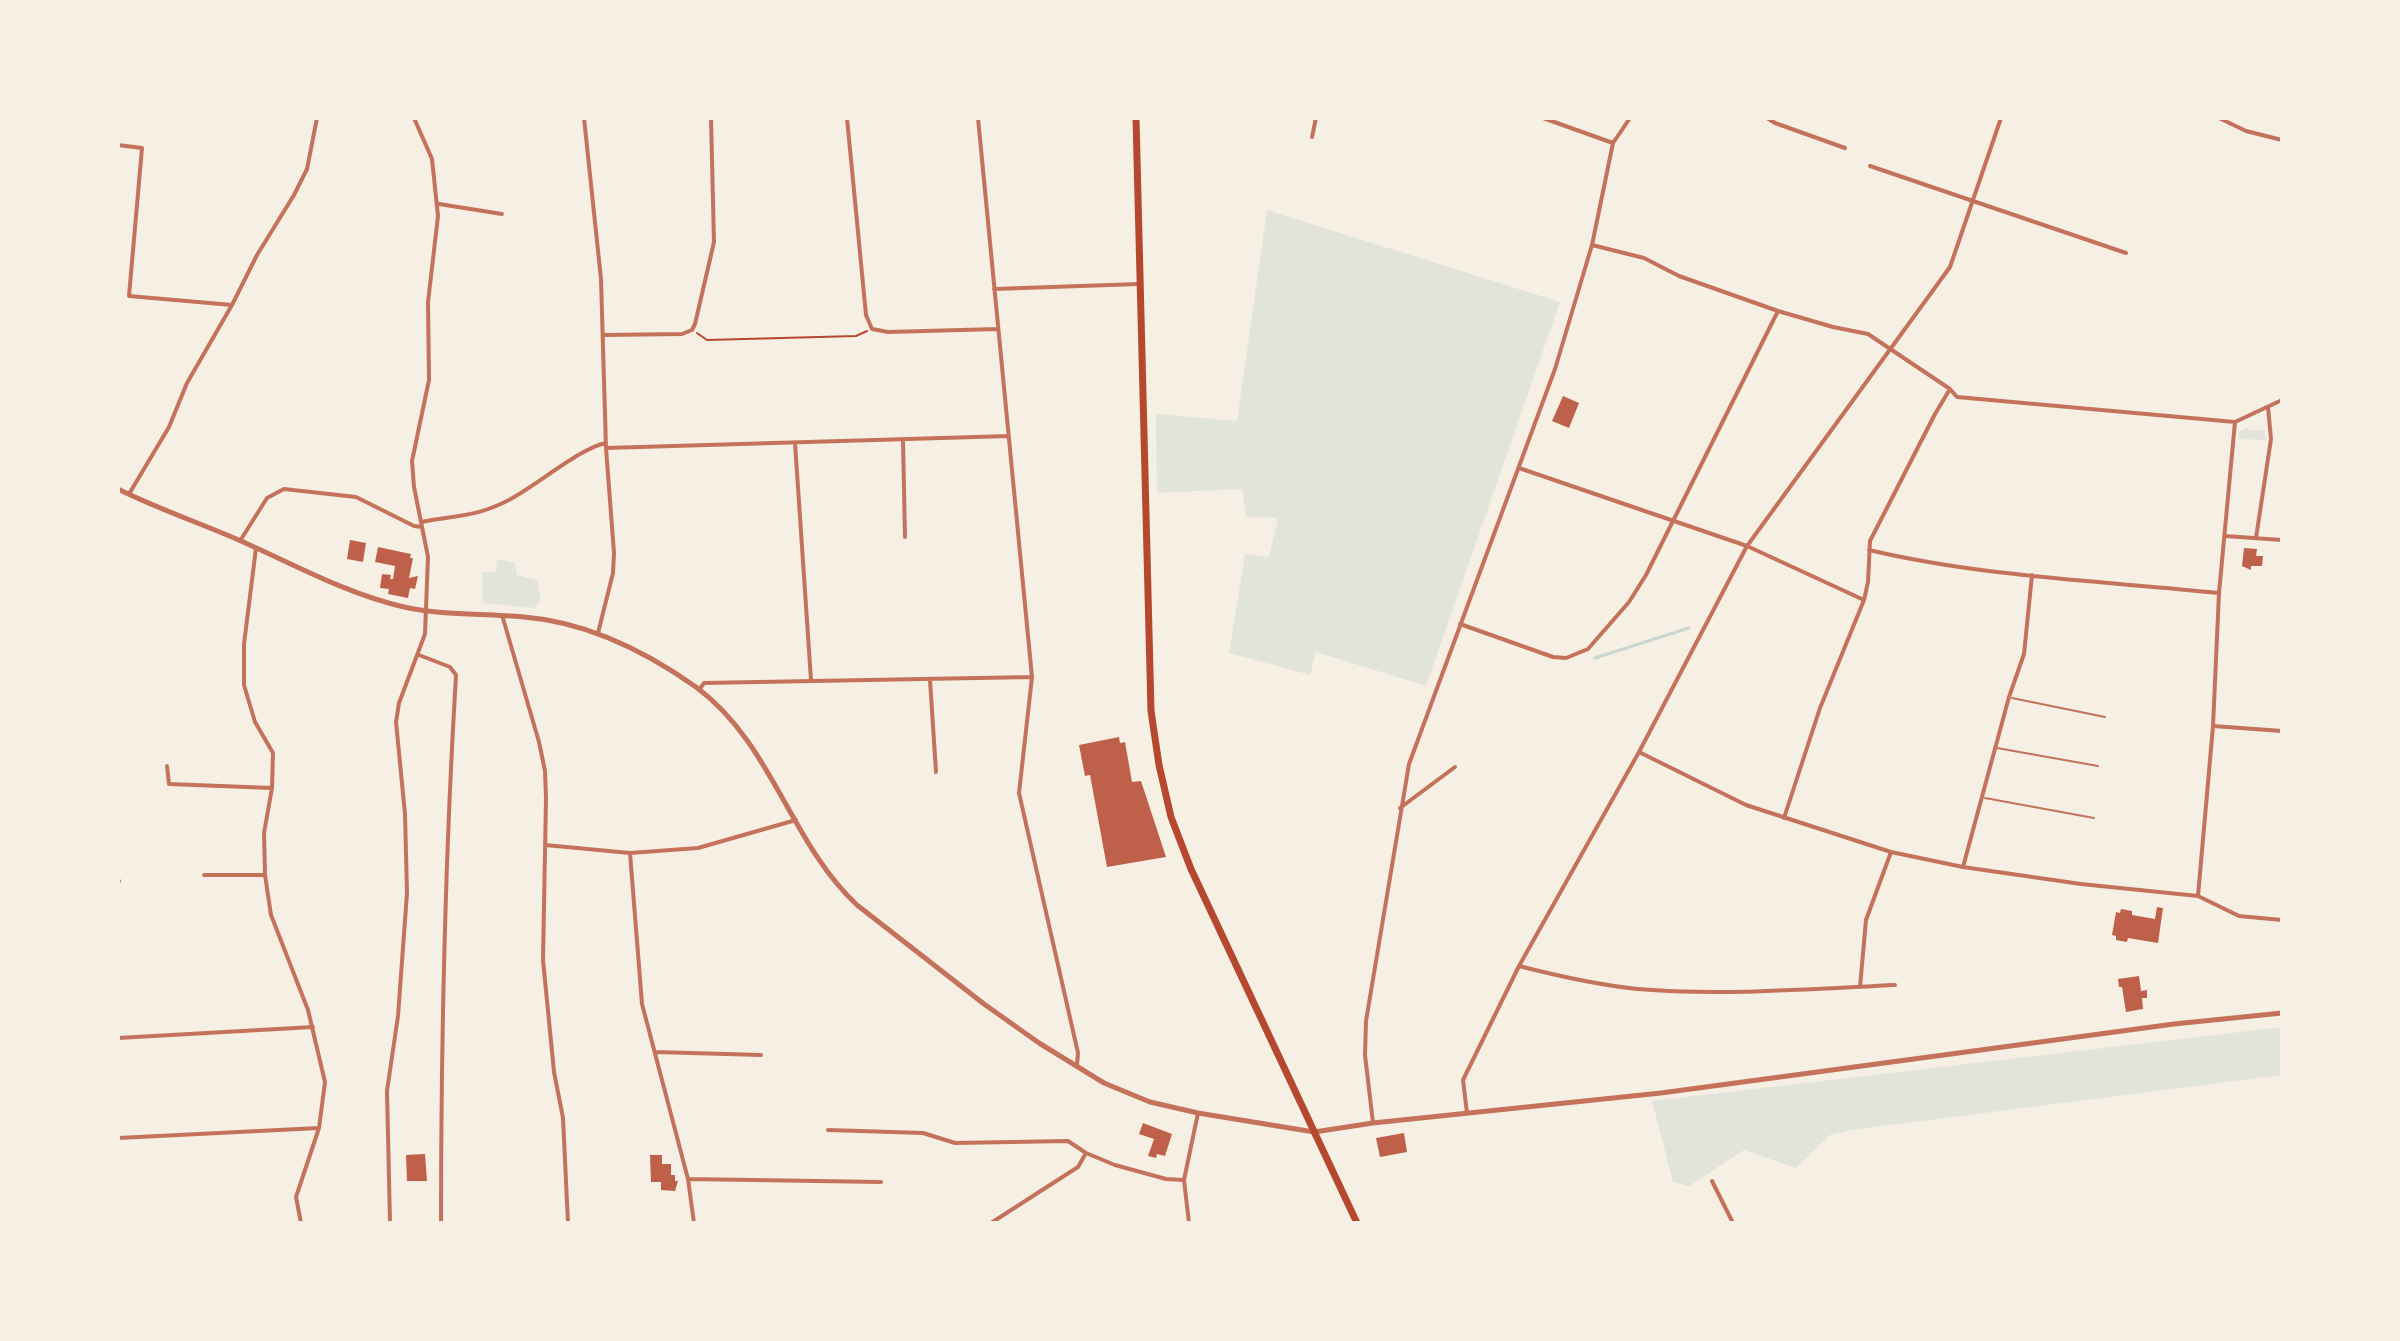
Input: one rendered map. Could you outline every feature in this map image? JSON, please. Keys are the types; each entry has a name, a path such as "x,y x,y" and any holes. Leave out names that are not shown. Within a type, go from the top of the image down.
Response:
{"main road":[{"path":"1136,118 1150,697 1159,765 1171,817 1191,869 1357,1223"}],"street":[{"path":"129,494 169,427 187,383 307,169 317,118"},
{"path":"390,1223 387,1091 399,1000 407,893 405,814 396,722 399,703 425,634 427,611 428,557 412,461 429,380 428,302 439,204 432,159 414,118"},
{"path":"584,118 598,253 613,573 598,633"},
{"path":"603,335 682,334 692,330 695,324 714,242 711,118"},
{"path":"847,118 866,315 872,329 888,332 997,329"},
{"path":"978,118 1032,677 1019,793 1078,1053 1076,1067"},
{"path":"1312,137 1316,118"},
{"path":"1543,118 1613,143"},
{"path":"1373,1123 1365,1055 1366,1021 1409,764 1555,369 1592,245 1613,143 1630,118"},
{"path":"1767,118 1845,148"},
{"path":"1467,1113 1463,1080 1519,966 1639,752 1747,546 1950,267 2001,118"},
{"path":"2219,118 2246,131 2282,140"},
{"path":"118,145 142,148 129,296 232,305"},
{"path":"1870,166 2126,253"},
{"path":"439,204 502,214"},
{"path":"1592,245 1644,258 1679,276 1778,311 1868,334 1950,389 1957,397 2235,422 2282,400"},
{"path":"994,289 1139,284"},
{"path":"1460,624 1553,657 1566,658 1588,649 1611,626 1646,575 1778,311"},
{"path":"1784,818 1820,708 1864,600 1870,541 1950,389"},
{"path":"2256,538 2271,439 2268,407"},
{"path":"2198,896 2213,726 2219,593 2235,422"},
{"path":"240,541 267,498 284,489 356,497 414,526 481,513 516,497 576,458 606,445 1009,436"},
{"path":"903,440 905,537"},
{"path":"795,443 811,680"},
{"path":"1519,468 1747,546 1864,600"},
{"path":"118,489 369,597 427,611 560,622 598,633 656,660 699,690 745,737 770,773 830,876 857,905 984,1004 1076,1067 1128,1093 1198,1113 1314,1132 1661,1093 2174,1024 2282,1013"},
{"path":"2225,536 2282,540"},
{"path":"256,548 244,644 244,685 255,722 273,753 272,788 264,833 265,875 271,915 313,1027 325,1082 319,1128 296,1197 301,1223"},
{"path":"1869,550 1911,560 2032,575 2219,593"},
{"path":"1963,867 2009,697 2024,654 2032,575"},
{"path":"502,615 545,771 543,960 554,1072 563,1118 568,1223"},
{"path":"419,655 450,667 456,675 445,888 441,1223"},
{"path":"699,690 704,683 1032,677"},
{"path":"930,680 936,772"},
{"path":"2213,726 2282,731"},
{"path":"1639,752 1709,789 1784,818 1891,852 1963,867 2081,884 2198,896 2239,916 2282,920"},
{"path":"167,766 169,784 272,788"},
{"path":"1400,808 1455,767"},
{"path":"545,845 630,853 698,848 796,820"},
{"path":"1860,987 1866,920 1891,852"},
{"path":"630,853 642,1004 688,1179 694,1223"},
{"path":"204,875 265,875"},
{"path":"1519,966 1562,977 1638,989 1757,991 1895,985"},
{"path":"118,1038 313,1027"},
{"path":"655,1052 761,1055"},
{"path":"1189,1223 1184,1180 1198,1113"},
{"path":"118,1138 319,1128"},
{"path":"828,1130 923,1133 955,1143 1068,1141 1086,1153 1115,1165 1166,1179 1184,1180"},
{"path":"991,1223 1078,1167 1086,1153"},
{"path":"688,1179 881,1182"},
{"path":"1712,1181 1733,1223"}],"lane":[{"path":"2009,697 2105,717"},
{"path":"1995,748 2098,766"},
{"path":"1982,797 2094,818"}],"path":[{"path":"692,330 707,340 856,336 872,329"}],"shaded area":[{"path":"1267,210 1560,302 1426,686 1316,652 1310,675 1229,653 1245,554 1269,557 1278,518 1246,517 1242,489 1157,493 1156,414 1237,421"},
{"path":"2248,427 2248,430 2264,430 2266,440 2238,439 2239,432"},
{"path":"497,559 515,563 517,575 537,580 541,600 534,608 483,603 482,572 496,572"},
{"path":"2282,1027 2282,1075 1851,1130 1830,1135 1796,1168 1744,1150 1689,1186 1673,1182 1652,1101"}],"building":[{"path":"1563,396 1579,403 1569,428 1552,421"},
{"path":"350,540 366,543 363,562 347,559"},
{"path":"378,547 411,554 409,578 418,576 415,589 410,588 408,598 388,594 389,589 380,588 382,574 391,575 390,579 393,579 395,566 375,562"},
{"path":"2244,548 2257,549 2256,556 2263,556 2262,566 2251,566 2251,570 2242,566"},
{"path":"1119,737 1120,743 1125,742 1132,782 1141,781 1166,857 1107,867 1090,775 1085,776 1079,745"},
{"path":"2157,907 2163,908 2158,943 2128,938 2127,942 2116,940 2116,936 2112,935 2116,912 2120,913 2121,909 2132,911 2132,915 2155,919"},
{"path":"2139,976 2141,991 2147,990 2147,998 2142,998 2143,1009 2126,1012 2118,979"},
{"path":"1143,1123 1172,1134 1165,1156 1148,1156 1154,1139 1139,1134"},
{"path":"1404,1133 1407,1152 1380,1157 1376,1138"},
{"path":"425,1154 427,1181 407,1181 406,1155"},
{"path":"650,1155 662,1155 662,1164 671,1164 671,1175 675,1175 675,1181 678,1181 675,1191 661,1190 661,1182 651,1182"}],"waterway":[{"path":"1595,658 1689,628"}]}
